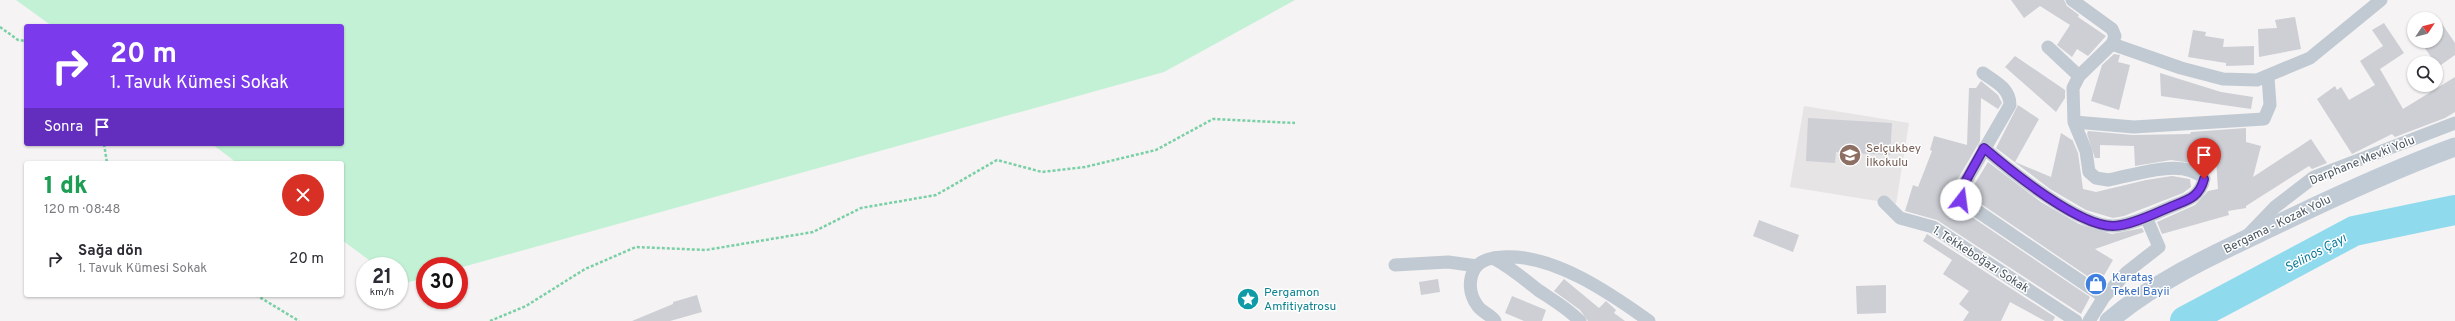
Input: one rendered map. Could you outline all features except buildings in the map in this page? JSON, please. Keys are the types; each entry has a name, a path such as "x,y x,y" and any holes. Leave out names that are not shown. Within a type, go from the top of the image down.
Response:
{"main road":[{"name":"Bergama - Kozak Yolu","path":"2109,321 2127,306 2177,274 2242,241 2334,196 2455,147"}],"street":[{"path":"1984,148 2016,176 2096,223 2114,226 2146,217 2192,198 2201,190 2204,179 2198,172 2184,167 2108,180 2096,178 2089,172 2086,151 2074,122 2073,88 2079,76 2112,44 2115,36 2112,29 2072,0"},
{"path":"2112,44 2181,68 2224,79 2244,81 2268,77 2310,58 2381,0"},
{"path":"2048,47 2079,76"},
{"path":"1983,73 2004,88 2010,97 2010,105 1959,193 1961,200 2104,297"},
{"path":"2074,122 2134,127 2264,119 2270,105 2268,77"},
{"name":"Darphane Mevki Yolu","path":"2242,241 2275,207 2314,177 2455,123"},
{"name":"1. Tekkeboğazı Sokak","path":"1884,202 1900,218 1933,227 2076,321"},
{"path":"2089,321 2104,297 2127,272 2160,247 2146,217"},
{"path":"1495,321 1490,315 1477,306 1470,288 1473,272 1477,266 1491,257 1519,255 1556,266 1591,284 1649,321"},
{"path":"1491,257 1510,266 1538,290 1568,309 1580,321"},
{"path":"1395,266 1448,262 1477,266"}],"path":[{"path":"0,27 18,40 24,40"},
{"path":"490,321 526,306 585,269 636,247 706,250 813,232 861,208 936,195 997,160 1042,172 1085,167 1156,150 1214,119 1295,123"},
{"path":"104,146 107,161"},
{"path":"259,297 299,321"}],"shaded area":[{"name":"Selçukbey İlkokulu","path":"1804,106 1909,123 1896,204 1790,187"}],"green space":[{"path":"16,0 1295,0 1164,72 468,265 468,257 416,257 416,280 408,282 408,257 365,257 344,241 344,161 234,161 215,146 344,146 344,24 49,24"}],"waterway":[{"name":"Selinos Çayı","path":"2185,321 2354,231 2455,210"}],"place":[{"name":"Selçukbey İlkokulu","path":"1850,155"},
{"name":"Karataş Tekel Bayii","path":"2096,284"},
{"name":"Pergamon Amfitiyatrosu","path":"1248,299"}],"route":[{"path":"1961,200 1959,193 1984,148 2016,176 2067,208 2096,223 2114,226 2146,217 2192,198 2201,190 2204,179"}]}
